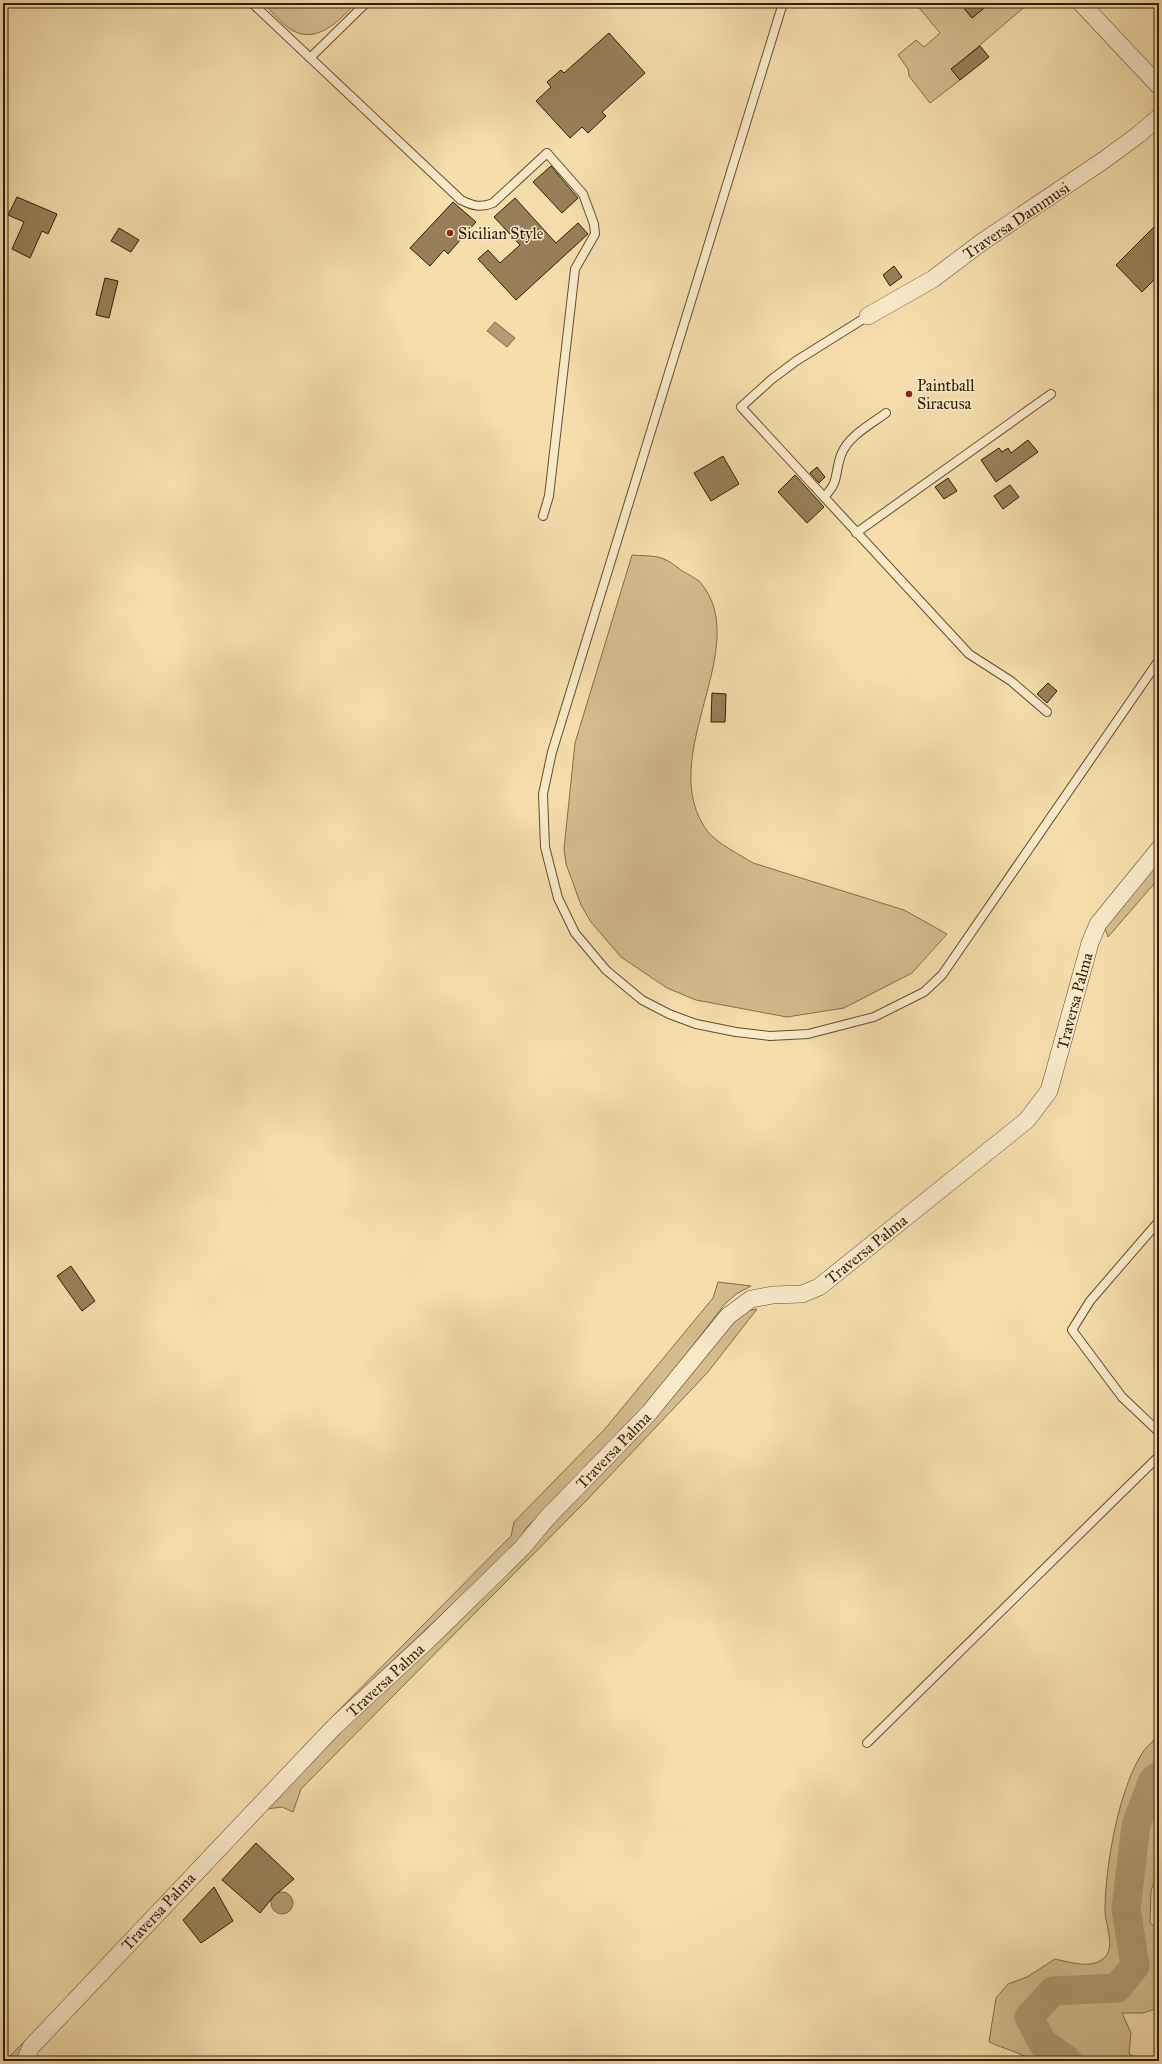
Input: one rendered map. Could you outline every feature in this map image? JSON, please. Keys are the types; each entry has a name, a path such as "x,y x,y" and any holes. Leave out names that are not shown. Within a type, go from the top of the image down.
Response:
{"street":[{"path":"1081,3 1159,86"},
{"name":"Traversa Dammusi","path":"868,316 933,279 982,242 1104,160 1138,135 1159,117"},
{"name":"Traversa Palma","path":"25,2061 31,2047 334,1727 428,1640 522,1548 547,1518 649,1413 728,1316 751,1299 802,1294 819,1287 1027,1120 1049,1091 1090,943 1098,924 1159,849"}],"lane":[{"path":"252,3 456,194 472,206 484,207 493,203 547,153 583,194 594,224 594,234 575,269 549,496 544,516"},
{"path":"310,58 366,3"},
{"path":"783,3 552,752 543,794 545,847 558,898 575,933 606,970 642,1000 669,1014 696,1024 736,1032 770,1036 808,1034 874,1018 924,992 942,975 1159,660"},
{"path":"868,316 796,361 772,379 741,407 969,654 1011,681 1048,712"},
{"path":"856,533 1051,394"},
{"path":"824,497 835,483 840,455 847,444 854,436 886,413"},
{"path":"1159,1221 1090,1301 1072,1330 1122,1397 1159,1432"},
{"path":"868,1743 1159,1456"}],"shaded area":[{"path":"263,3 356,3 331,26 315,34 307,35 298,33 288,28"},
{"path":"915,3 960,3 972,18 990,3 1029,3 952,69 960,80 930,103 909,76 908,69 898,55 916,40 924,47 940,33"},
{"path":"495,322 515,338 507,347 487,331"},
{"path":"632,555 657,557 671,563 700,582 714,608 717,638 712,670 696,738 691,771 694,803 708,832 723,845 753,863 904,910 947,934 912,973 844,1008 787,1017 696,1000 667,988 621,957 591,922 581,905 566,864 564,849 575,743"},
{"path":"1159,860 1159,878 1108,937 1105,928"},
{"path":"718,1282 751,1286 736,1294 725,1304 641,1412 526,1528 518,1543 326,1723 511,1536 514,1522 604,1430 713,1298"},
{"path":"757,1309 708,1372 585,1502 301,1789 293,1812 282,1807 267,1809 731,1323 747,1311"},
{"path":"1159,1735 1159,1873 1151,1890 1150,1922 1159,1932 1159,2008 1143,2013 1122,2013 1131,2033 1129,2054 1144,2061 1032,2061 1017,2053 989,2042 996,1998 1008,1984 1027,1977 1055,1959 1088,1964 1100,1961 1108,1952 1110,1940 1105,1907 1108,1870 1115,1829 1120,1808 1133,1771 1143,1752"},
{"path":"282,1892 290,1895 293,1903 290,1911 282,1914 274,1911 271,1903 274,1895"},
{"path":"32,2034 18,2061 5,2061"}],"building":[{"path":"960,3 990,3 972,18"},
{"path":"609,33 645,73 602,112 606,116 588,133 582,127 570,138 536,101 551,87 547,82 561,70 564,73"},
{"path":"980,46 989,57 960,80 951,69"},
{"path":"551,166 578,198 562,213 533,182"},
{"path":"17,197 57,214 48,234 42,231 30,258 12,249 24,222 8,215"},
{"path":"515,198 556,243 578,223 588,234 516,300 478,259 488,250 500,263 520,245 494,217"},
{"path":"453,202 476,222 448,254 444,250 430,266 410,248"},
{"path":"1159,222 1159,275 1142,292 1116,265"},
{"path":"119,228 139,240 131,252 111,241"},
{"path":"894,266 902,277 890,286 883,275"},
{"path":"105,278 118,281 109,318 96,315"},
{"path":"1028,440 1038,452 996,482 981,460 999,448 1002,452 1008,448 1011,453"},
{"path":"723,456 739,484 711,501 694,473"},
{"path":"817,467 825,477 819,483 810,473"},
{"path":"795,475 824,507 807,523 778,492"},
{"path":"948,478 957,491 944,499 935,487"},
{"path":"1010,485 1019,497 1003,509 994,496"},
{"path":"1048,683 1057,691 1047,703 1037,694"},
{"path":"712,693 726,694 725,722 711,722"},
{"path":"71,1266 95,1301 82,1311 57,1276"},
{"path":"256,1843 294,1879 274,1896 260,1913 222,1880"},
{"path":"214,1887 233,1921 201,1943 183,1920"}],"waterway":[{"path":"1068,2061 1042,2042 1029,2017 1053,1991 1117,1988 1135,1966 1126,1909 1136,1825 1153,1780 1159,1776"}],"place":[{"name":"Sicilian Style","path":"450,233"},
{"name":"Paintball Siracusa","path":"909,394"}]}
